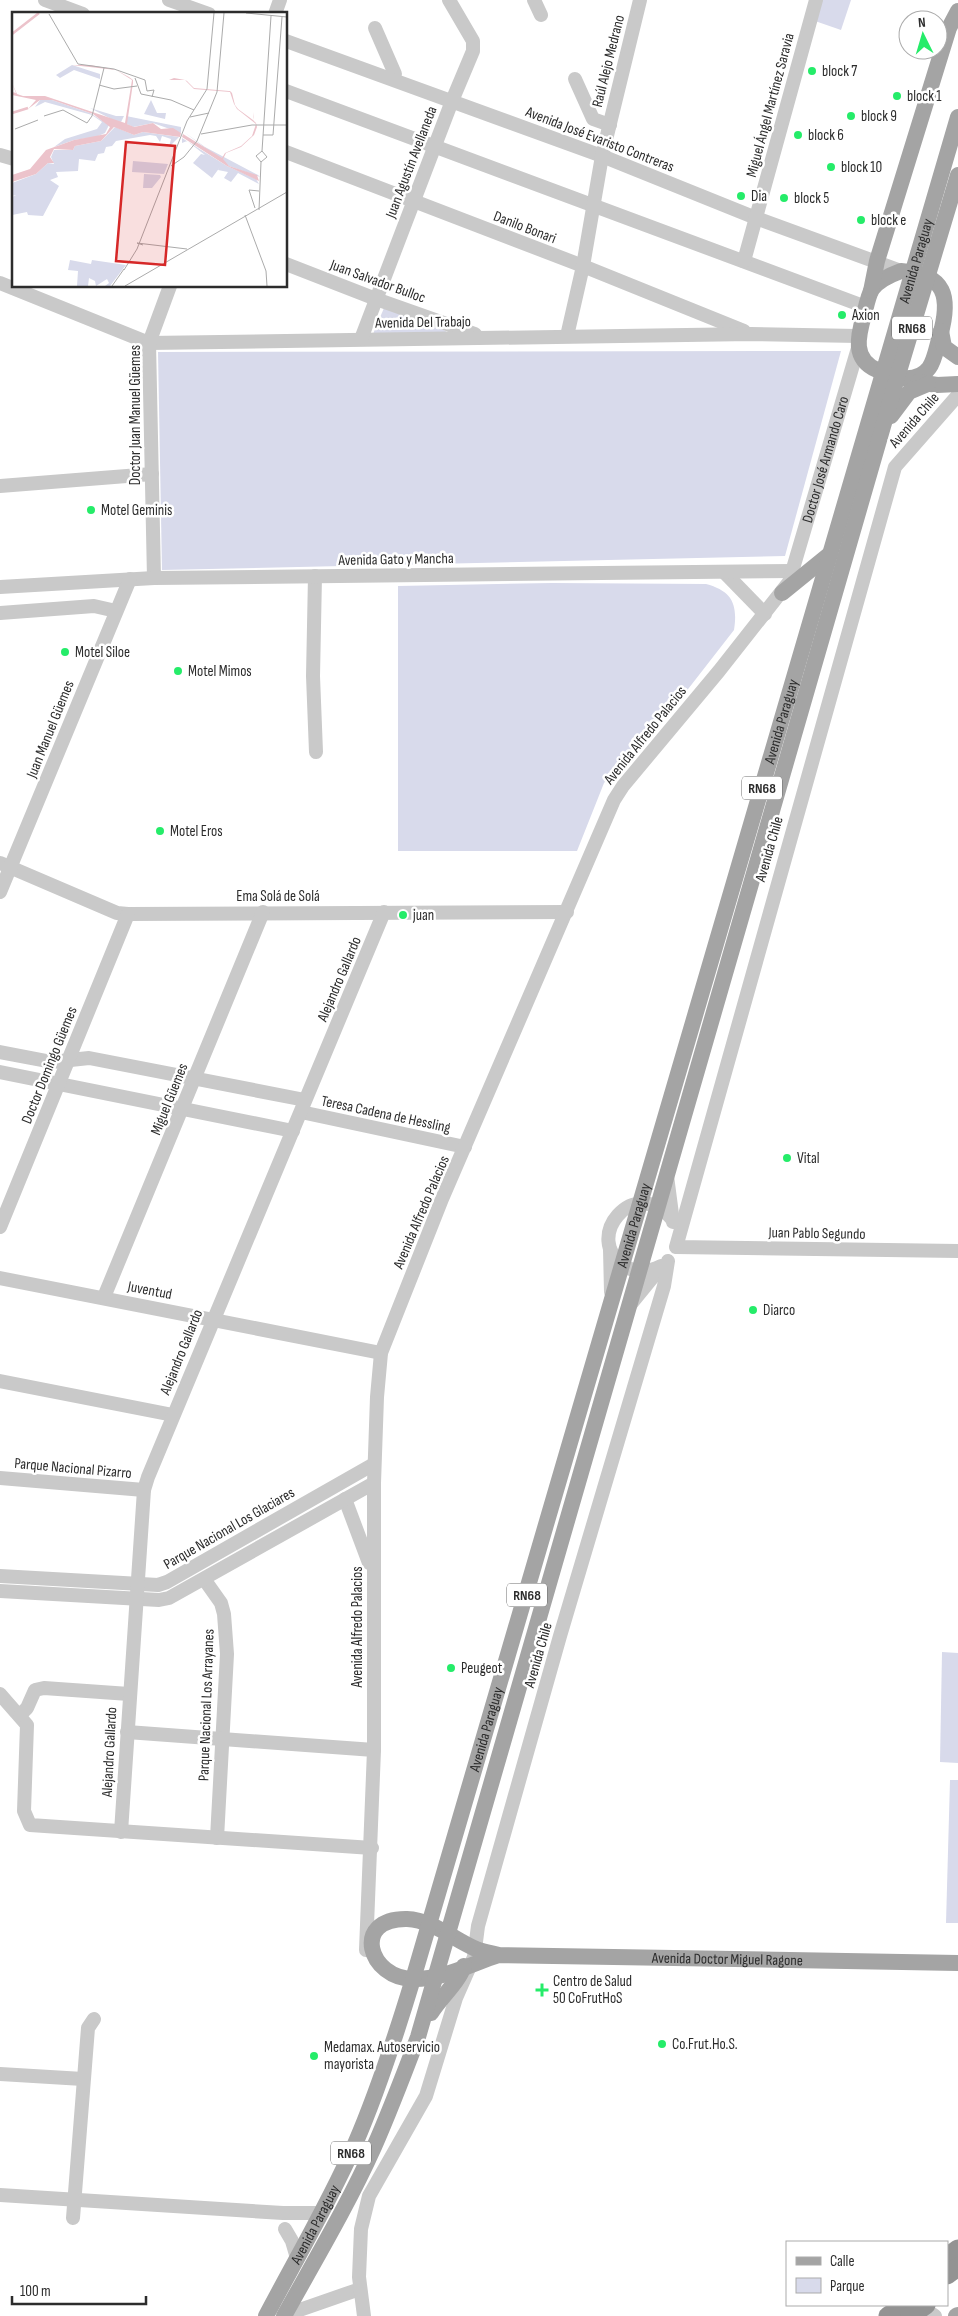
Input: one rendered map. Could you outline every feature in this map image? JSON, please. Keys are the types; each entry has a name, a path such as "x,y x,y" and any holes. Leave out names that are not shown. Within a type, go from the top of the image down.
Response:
{"highway":[{"path":"888,2316 921,2310"}],"main road":[{"path":"866,433 869,383 860,348 866,307 877,261 949,28 958,10"},
{"name":"Avenida Paraguay","path":"266,2316 322,2213 355,2144 393,2043 430,1925 611,1303 623,1265 650,1205 667,1174 884,428 913,274 958,117"},
{"name":"Avenida Paraguay","path":"913,274 958,176"},
{"path":"871,291 883,280 913,274 937,283 945,296 946,310 929,368 920,374 894,377"},
{"path":"941,331 944,347 958,357"},
{"path":"860,348 870,367 894,377 932,385"},
{"name":"Avenida Paraguay","path":"285,2315 339,2217 373,2148 418,2037 436,1976 461,1941 456,1903 639,1272 650,1205 650,1176 866,433 894,377"},
{"path":"884,428 905,397 916,388 958,384"},
{"path":"782,593 830,554"},
{"path":"793,571 810,569"},
{"name":"Avenida Doctor Miguel Ragone","path":"373,1937 407,1919 430,1925 461,1941 499,1955 958,1963"},
{"path":"373,1937 374,1954 378,1964 396,1976 413,1979"},
{"path":"418,2037 440,1998 467,1966 466,1953 461,1941"},
{"name":"Avenida Doctor Miguel Ragone","path":"413,1979 436,1976 499,1955"}],"street":[{"path":"45,0 78,12"},
{"path":"169,0 202,12"},
{"path":"276,12 280,0"},
{"name":"Juan Agustín Avellaneda","path":"361,339 434,145 473,51 473,41 449,0"},
{"path":"534,0 541,15"},
{"name":"Raúl Alejo Medrano","path":"566,336 595,206 602,156 640,0"},
{"name":"Miguel Ángel Martínez Saravia","path":"744,262 816,0"},
{"path":"375,28 394,74 393,78"},
{"name":"Avenida José Evaristo Contreras","path":"288,42 393,78 602,156 756,218 913,274"},
{"path":"575,79 593,119 610,125"},
{"path":"288,92 866,307"},
{"name":"Danilo Bonari","path":"288,153 583,266 751,334"},
{"name":"Juan Salvador Bulloc","path":"288,265 376,299 486,338"},
{"name":"Avenida Del Trabajo","path":"0,283 12,288"},
{"name":"Avenida Del Trabajo","path":"12,288 149,343 751,334 860,348"},
{"name":"Doctor Juan Manuel Güemes","path":"154,578 149,343 169,288"},
{"name":"Doctor José Armando Caro","path":"793,571 839,406 860,348"},
{"path":"932,385 946,396 947,406"},
{"name":"Avenida Chile","path":"461,1941 478,1926 558,1645 664,1286 664,1264 676,1247 895,467 958,395"},
{"path":"0,486 152,474"},
{"name":"Avenida Gato y Mancha","path":"0,587 154,578 793,571"},
{"name":"Avenida Alfredo Palacios","path":"373,1937 369,1894 374,1750 372,1572 374,1464 381,1353 442,1199 567,912 602,824 623,786 782,593 793,571"},
{"path":"724,572 765,614"},
{"path":"315,576 316,627 313,676 316,752"},
{"name":"Juan Manuel Güemes","path":"0,892 5,865 130,579"},
{"path":"0,613 94,606 116,611"},
{"name":"Ema Solá de Solá","path":"5,865 117,913 128,914 567,912"},
{"name":"Miguel Güemes","path":"104,1297 263,912"},
{"name":"Alejandro Gallardo","path":"121,1832 144,1490 213,1318 384,912"},
{"name":"Doctor Domingo Güemes","path":"0,1227 128,914"},
{"name":"Teresa Cadena de Hessling","path":"0,1052 52,1062 89,1058 194,1080 465,1147"},
{"path":"0,1072 293,1131"},
{"path":"667,1174 677,1238 676,1247"},
{"path":"622,1211 650,1176"},
{"path":"611,1303 610,1248 608,1238 614,1218 631,1205 650,1205 673,1220"},
{"name":"Juan Pablo Segundo","path":"676,1247 958,1251"},
{"path":"610,1248 615,1258 623,1265 639,1272 652,1270 664,1264"},
{"path":"628,1308 664,1264"},
{"name":"Juventud","path":"0,1278 213,1318 381,1353"},
{"path":"0,1381 173,1415"},
{"name":"Parque Nacional Los Glaciares","path":"0,1591 136,1592 167,1582 374,1464"},
{"name":"Parque Nacional Pizarro","path":"0,1478 144,1490"},
{"name":"Parque Nacional Los Glaciares","path":"0,1576 136,1592 158,1600 169,1598 374,1483"},
{"path":"344,1499 372,1572"},
{"name":"Parque Nacional Los Arrayanes","path":"204,1579 221,1603 224,1614 227,1654 224,1738 217,1838"},
{"path":"20,1715 27,1708 35,1690 44,1688 129,1694"},
{"path":"0,1694 27,1725 24,1811 30,1825 372,1848"},
{"path":"127,1732 374,1750"},
{"path":"369,1894 376,1914 373,1937 378,1964"},
{"path":"364,2316 359,2277 361,2229 366,2206 369,2196 426,2096 467,1966"},
{"path":"73,2218 88,2028 94,2019"},
{"path":"0,2074 83,2079"},
{"path":"0,2195 283,2214 322,2213"},
{"path":"285,2229 292,2241 297,2258"},
{"path":"285,2315 360,2289"}],"green space":[{"path":"822,0 851,0 841,30 815,21"},
{"path":"384,308 446,331 445,334 373,334"},
{"path":"841,351 785,556 162,570 158,352"},
{"path":"552,583 706,584 722,590 731,600 735,613 734,630 678,702 604,783 577,851 398,851 398,586"},
{"path":"942,1652 958,1653 958,1763 940,1762"},
{"path":"950,1780 958,1780 958,1923 946,1923"}],"place":[{"name":"block 7","path":"812,71"},
{"name":"block 1","path":"897,96"},
{"name":"block 9","path":"851,116"},
{"name":"block 6","path":"798,135"},
{"name":"block 10","path":"831,167"},
{"name":"Dia","path":"741,196"},
{"name":"block 5","path":"784,198"},
{"name":"block e","path":"861,220"},
{"name":"Axion","path":"842,315"},
{"name":"Motel Geminis","path":"91,510"},
{"name":"Motel Siloe","path":"65,652"},
{"name":"Motel Mimos","path":"178,671"},
{"name":"Motel Eros","path":"160,831"},
{"name":"juan","path":"403,915"},
{"name":"Vital","path":"787,1158"},
{"name":"Diarco","path":"753,1310"},
{"name":"Peugeot","path":"451,1668"},
{"name":"Centro de Salud 50 CoFrutHoS","path":"542,1990"},
{"name":"Co.Frut.Ho.S.","path":"662,2044"},
{"name":"Medamax. Autoservicio mayorista","path":"314,2056"}]}
